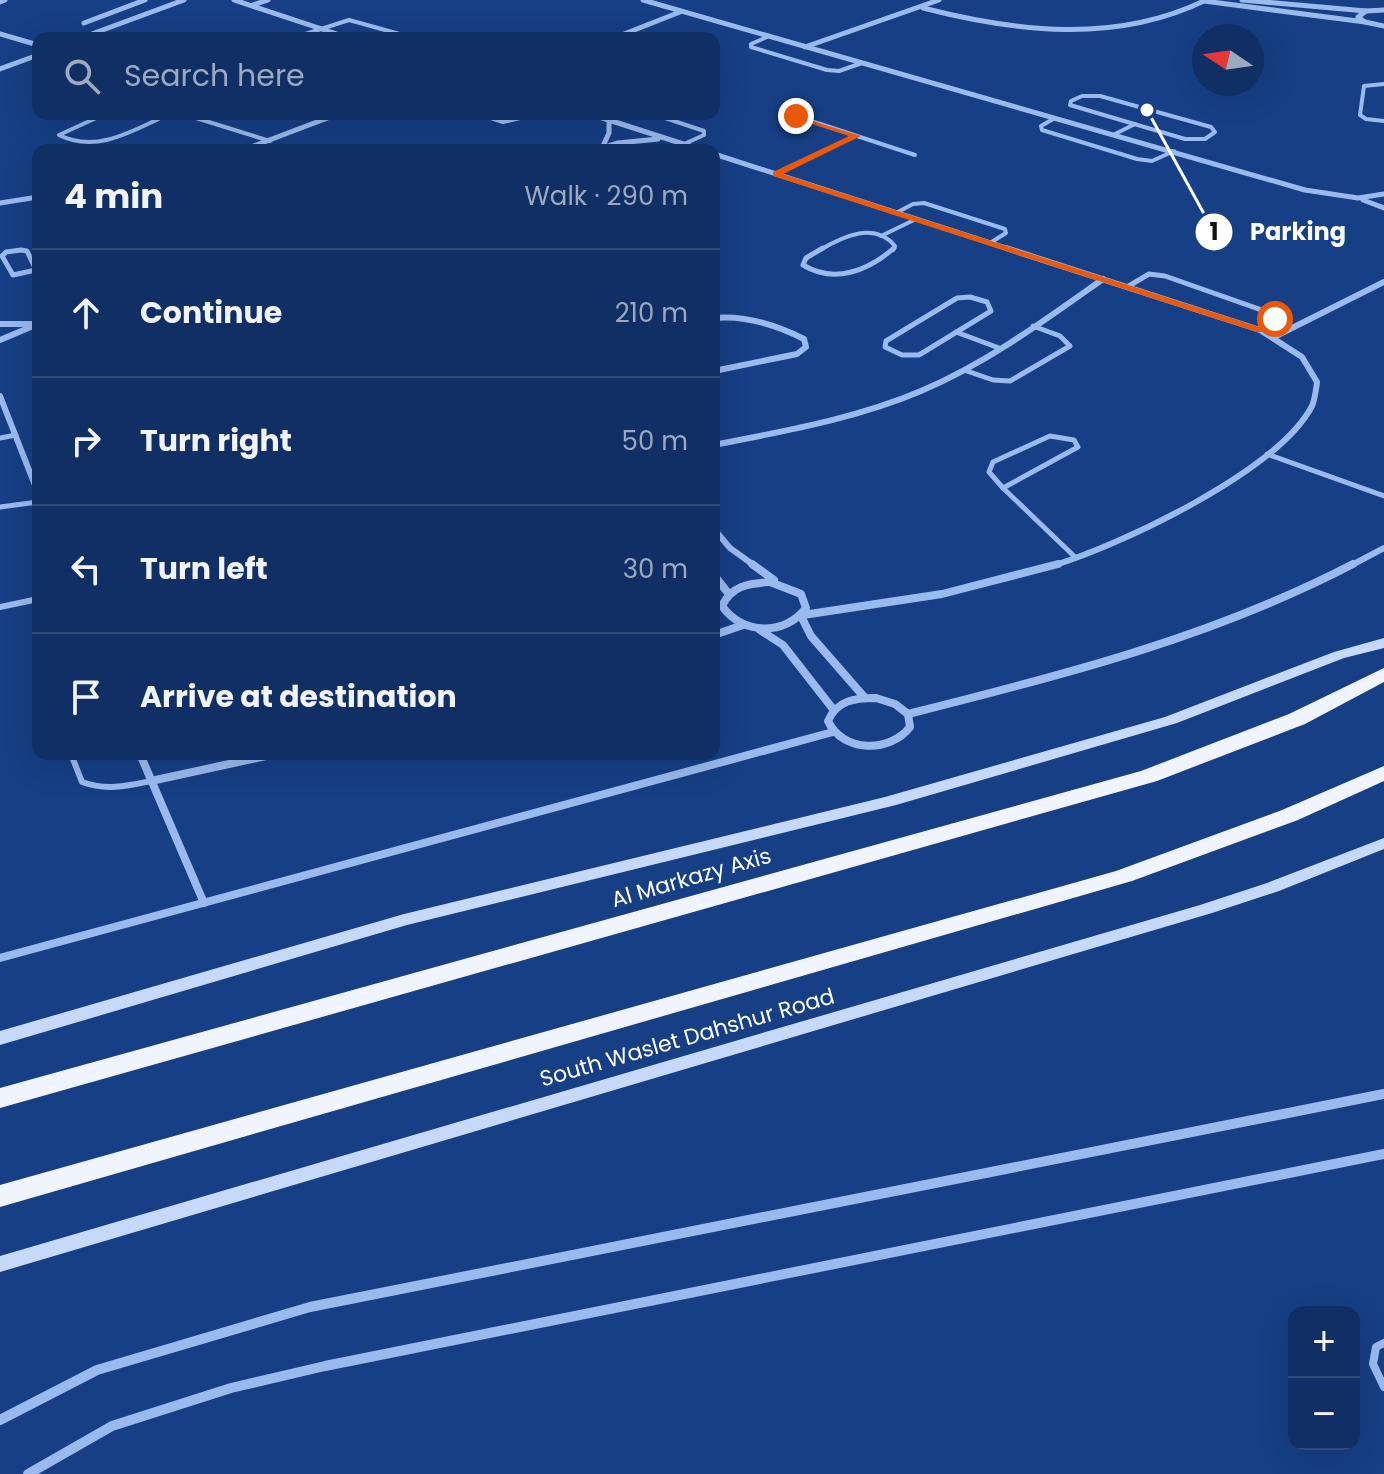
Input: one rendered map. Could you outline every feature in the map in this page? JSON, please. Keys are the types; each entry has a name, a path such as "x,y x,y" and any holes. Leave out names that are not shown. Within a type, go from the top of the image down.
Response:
{"highway":[{"name":"Al Markazy Axis","path":"0,1098 1149,776 1297,719 1384,674"},
{"path":"0,1196 1124,876 1290,815 1384,773"}],"main road":[{"path":"0,1038 404,920 920,793 1171,720 1339,655 1384,643"},
{"name":"South Waslet Dahshur Road","path":"0,1264 1206,909 1273,887 1384,843"}],"street":[{"path":"84,23 145,0"},
{"path":"96,32 184,0"},
{"path":"234,0 331,32"},
{"path":"252,5 268,0"},
{"path":"643,0 1305,190 1358,198 1384,208"},
{"path":"659,5 666,0"},
{"path":"805,47 939,0"},
{"path":"1242,0 1384,10"},
{"path":"923,8 980,22 1064,29 1148,21 1180,13 1205,1 1384,26"},
{"path":"1365,22 1358,17 1366,11"},
{"path":"112,12 131,18"},
{"path":"629,32 680,12"},
{"path":"0,34 32,43"},
{"path":"0,69 32,57"},
{"path":"261,144 323,120"},
{"path":"604,144 609,133 609,121 684,144"},
{"path":"621,144 665,139"},
{"path":"720,156 1260,330 1274,337 1311,367 1318,384 1315,402 1295,428 1267,454 1168,518 1076,558 961,591 802,616 782,626 743,625 732,620 722,606 728,593 746,584 781,584"},
{"path":"1358,198 1384,194"},
{"path":"0,203 32,198"},
{"path":"720,444 852,415 920,391 964,370 1103,279"},
{"path":"1274,337 1384,282"},
{"path":"720,318 737,317 793,333 804,339 806,347 797,354 720,370"},
{"path":"0,324 32,324"},
{"path":"0,340 32,327"},
{"path":"0,396 32,467"},
{"path":"720,535 742,559 801,594 806,601 802,616 811,636 865,698"},
{"path":"908,714 910,727 907,734 892,743 859,745 833,732 828,721 833,709 846,701 865,698 886,701 908,714 1049,680 1165,645 1269,605 1384,548"},
{"path":"720,583 728,593"},
{"path":"720,633 743,625"},
{"path":"756,627 783,645 833,709"},
{"path":"0,958 833,732"},
{"path":"142,760 204,903"},
{"path":"151,781 247,760"},
{"path":"0,1420 97,1370 310,1307 1384,1094"},
{"path":"28,1474 112,1426 231,1388 325,1366 1384,1154"}],"lane":[{"path":"309,32 355,20 394,32"},
{"path":"767,37 751,44 751,47 827,70 845,70 862,63"},
{"path":"1384,84 1364,86 1360,115 1366,119 1384,121"},
{"path":"1115,134 1135,124 1185,139 1205,139 1215,132 1211,127 1100,96 1082,96 1070,103 1073,107 1135,124"},
{"path":"796,116 915,155"},
{"path":"1056,117 1041,126 1042,130 1137,159 1152,161 1174,151"},
{"path":"92,120 59,135 79,143 105,140 154,120"},
{"path":"202,120 270,141"},
{"path":"671,120 704,131 704,135 684,144"},
{"path":"776,174 856,136"},
{"path":"896,213 913,204 924,203 1005,229 1006,233 990,243"},
{"path":"881,236 893,242 893,250 849,276 826,276 803,265 806,258 847,234 865,232 881,236 916,219"},
{"path":"32,260 27,251 4,254 11,274 32,273"},
{"path":"0,268 7,267"},
{"path":"1127,287 1149,274 1165,276 1273,314 1275,319 1260,330"},
{"path":"957,298 976,298 991,305 991,311 956,332 914,356 888,350 884,344 957,298"},
{"path":"964,370 993,380 1010,381 1070,346 1066,339 1033,326"},
{"path":"956,332 999,348"},
{"path":"0,438 16,435"},
{"path":"1003,488 1071,453 1078,447 1077,443 1067,436 1050,436 993,462 989,472 1003,488 1076,558"},
{"path":"1267,454 1384,496"},
{"path":"0,507 32,503"},
{"path":"0,607 32,600"},
{"path":"73,760 82,782 92,787 116,788 151,781"},
{"path":"1384,1343 1376,1347 1373,1364 1384,1387"}],"place":[{"name":"Parking","path":"1147,110"}],"route":[{"path":"796,116 856,136 776,174 1260,330 1275,319"}]}
